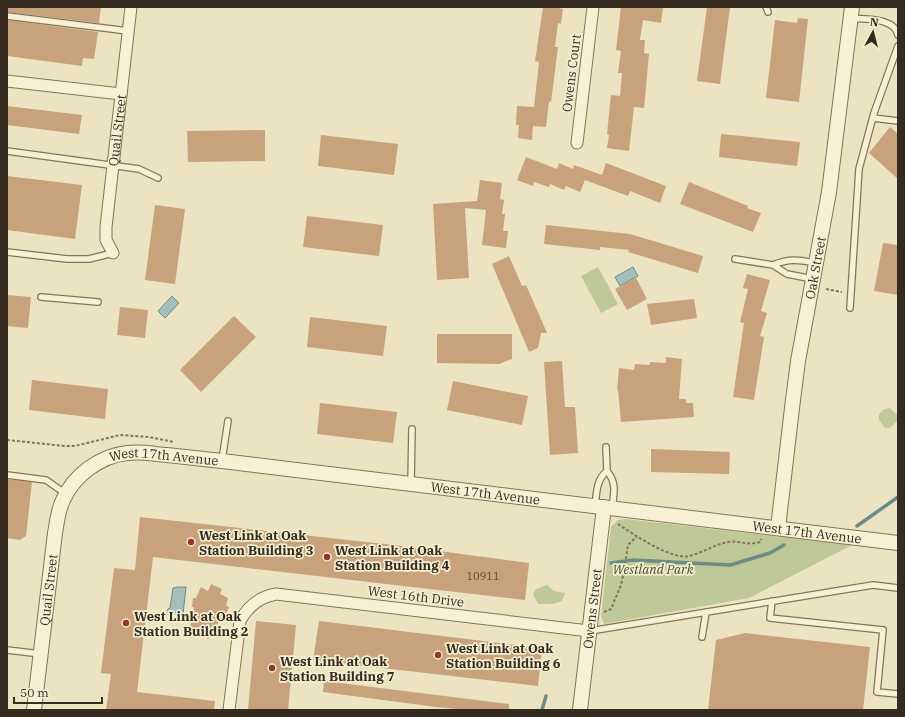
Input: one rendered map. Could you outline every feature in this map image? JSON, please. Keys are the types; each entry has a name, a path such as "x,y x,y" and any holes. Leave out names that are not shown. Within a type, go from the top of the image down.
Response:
{"street":[{"name":"Quail Street","path":"113,253 106,240 106,227 131,7"},
{"name":"Owens Court","path":"577,143 593,7"},
{"name":"Oak Street","path":"772,528 829,192 852,12"},
{"path":"7,80 121,94"},
{"name":"West 17th Avenue","path":"80,476 94,465 114,455 149,453 898,543"},
{"name":"Quail Street","path":"34,710 57,523 60,509 66,494 80,476"},
{"name":"Owens Street","path":"580,710 604,507"},
{"name":"West 16th Drive","path":"228,710 240,621 245,612 253,603 262,598 276,594 589,631"}],"lane":[{"path":"852,12 887,23 894,27 898,35"},
{"path":"7,16 128,31"},
{"path":"850,308 859,169 873,118 898,46"},
{"path":"873,118 898,121"},
{"path":"7,151 139,169 158,178"},
{"path":"7,252 67,259 89,259 113,253"},
{"path":"735,259 773,266 786,274 814,279"},
{"path":"773,266 784,261 794,260 816,263"},
{"path":"41,296 98,302"},
{"path":"222,462 228,421"},
{"path":"411,484 412,429"},
{"path":"604,507 614,482 607,471 606,447"},
{"path":"604,507 598,481 607,471"},
{"path":"7,475 46,480 66,494"},
{"path":"589,631 873,584 898,588"},
{"path":"772,601 770,618 883,630 877,692 898,694"},
{"path":"702,637 706,612"},
{"path":"7,650 41,654"}],"path":[{"path":"826,289 842,292"},
{"path":"618,524 668,553 687,556 726,543 735,542 752,545 760,542 772,528"},
{"path":"591,616 611,609 621,585 628,545 637,536"}],"green space":[{"path":"598,267 618,304 601,313 581,276"},
{"path":"890,408 898,416 898,420 890,428 885,428 879,420 879,414 885,409"},
{"name":"Westland Park","path":"626,519 852,545 749,598 604,624 601,616 611,527 618,520"},
{"path":"547,585 554,591 565,593 562,601 553,604 538,604 533,594 536,589"}],"water":[{"path":"633,267 638,276 620,286 615,277"},
{"path":"172,296 179,303 165,318 158,311"},
{"path":"186,587 183,614 174,613 171,615 167,613 168,609 170,608 173,588"}],"building":[{"path":"7,7 101,7 99,23 7,12"},
{"path":"543,7 559,7 558,8 563,9 561,24 558,23 555,47 558,47 551,102 549,101 546,127 533,126 532,140 518,138 519,125 516,125 517,106 534,107 539,62 535,61"},
{"path":"621,7 663,7 661,23 643,20 640,40 645,40 644,53 649,54 644,108 634,107 629,151 607,148 611,95 620,96 622,73 618,73 621,51 616,50"},
{"path":"707,7 730,7 720,84 697,81"},
{"path":"798,18 808,19 799,102 766,98 775,20 797,23"},
{"path":"7,20 98,32 94,59 83,58 82,66 7,56"},
{"path":"7,106 82,115 79,134 7,125"},
{"path":"890,127 898,134 898,179 869,153"},
{"path":"265,130 265,161 188,162 187,131"},
{"path":"721,134 800,142 797,166 719,157"},
{"path":"321,135 398,144 394,175 318,166"},
{"path":"526,157 557,169 559,163 573,169 574,165 602,175 606,163 666,186 660,203 630,191 628,196 585,180 580,192 566,186 564,190 550,184 549,187 534,182 533,186 517,180"},
{"path":"7,176 82,185 75,239 7,230"},
{"path":"480,180 502,183 500,199 504,200 502,214 505,214 503,231 508,231 506,248 482,245 486,210 465,208 469,278 437,280 433,204 477,201"},
{"path":"689,182 748,206 747,208 761,213 753,232 680,204"},
{"path":"155,205 185,209 175,284 145,280"},
{"path":"307,216 383,225 379,256 303,247"},
{"path":"546,225 630,234 703,256 698,273 628,252 629,250 600,247 600,250 544,244"},
{"path":"883,243 898,245 898,295 874,291"},
{"path":"509,256 522,286 526,285 547,333 541,333 538,348 529,352 492,264"},
{"path":"747,274 770,280 761,311 767,313 760,336 764,337 754,400 733,397 744,323 740,322 748,289 743,288"},
{"path":"636,278 647,299 627,310 615,289"},
{"path":"7,295 31,297 28,328 7,326"},
{"path":"694,299 697,318 651,325 647,304"},
{"path":"120,307 148,310 145,338 117,335"},
{"path":"234,316 256,337 201,392 180,370"},
{"path":"310,317 387,326 383,356 307,347"},
{"path":"437,334 512,334 512,359 499,364 437,363"},
{"path":"666,357 682,359 679,399 686,399 686,403 693,403 694,417 621,422 617,390 619,368 634,370 635,364 650,365 650,362 666,363"},
{"path":"562,361 565,407 575,407 578,453 550,455 544,362"},
{"path":"32,380 108,389 105,419 29,410"},
{"path":"453,381 528,396 522,425 447,410"},
{"path":"320,403 397,412 393,443 317,434"},
{"path":"651,449 730,452 729,474 651,472"},
{"path":"7,479 32,482 26,536 20,540 7,538"},
{"path":"140,517 402,546 529,563 525,600 153,557 137,692 215,701 214,710 106,710 111,674 101,673 114,568 135,570"},
{"path":"211,584 222,589 220,594 228,598 226,606 229,607 224,619 220,617 217,626 214,625 209,639 196,635 198,632 190,629 194,607 192,607 193,598 196,598 201,587 208,591"},
{"name":"West Link at Oak Station Building 7","path":"256,621 296,625 288,710 248,710"},
{"name":"West Link at Oak Station Building 6","path":"319,621 542,648 538,686 313,660"},
{"path":"745,633 870,647 863,710 708,710 716,640"},
{"path":"324,681 509,704 509,710 467,710 436,707 323,692"}],"waterway":[{"path":"857,526 898,497"},
{"path":"611,563 633,560 730,565 770,553 784,545"},
{"path":"542,710 546,696"}],"place":[{"name":"West Link at Oak Station Building 3","path":"191,542"},
{"name":"West Link at Oak Station Building 4","path":"327,557"},
{"name":"West Link at Oak Station Building 2","path":"126,623"},
{"name":"West Link at Oak Station Building 6","path":"438,655"},
{"name":"West Link at Oak Station Building 7","path":"272,668"}]}
